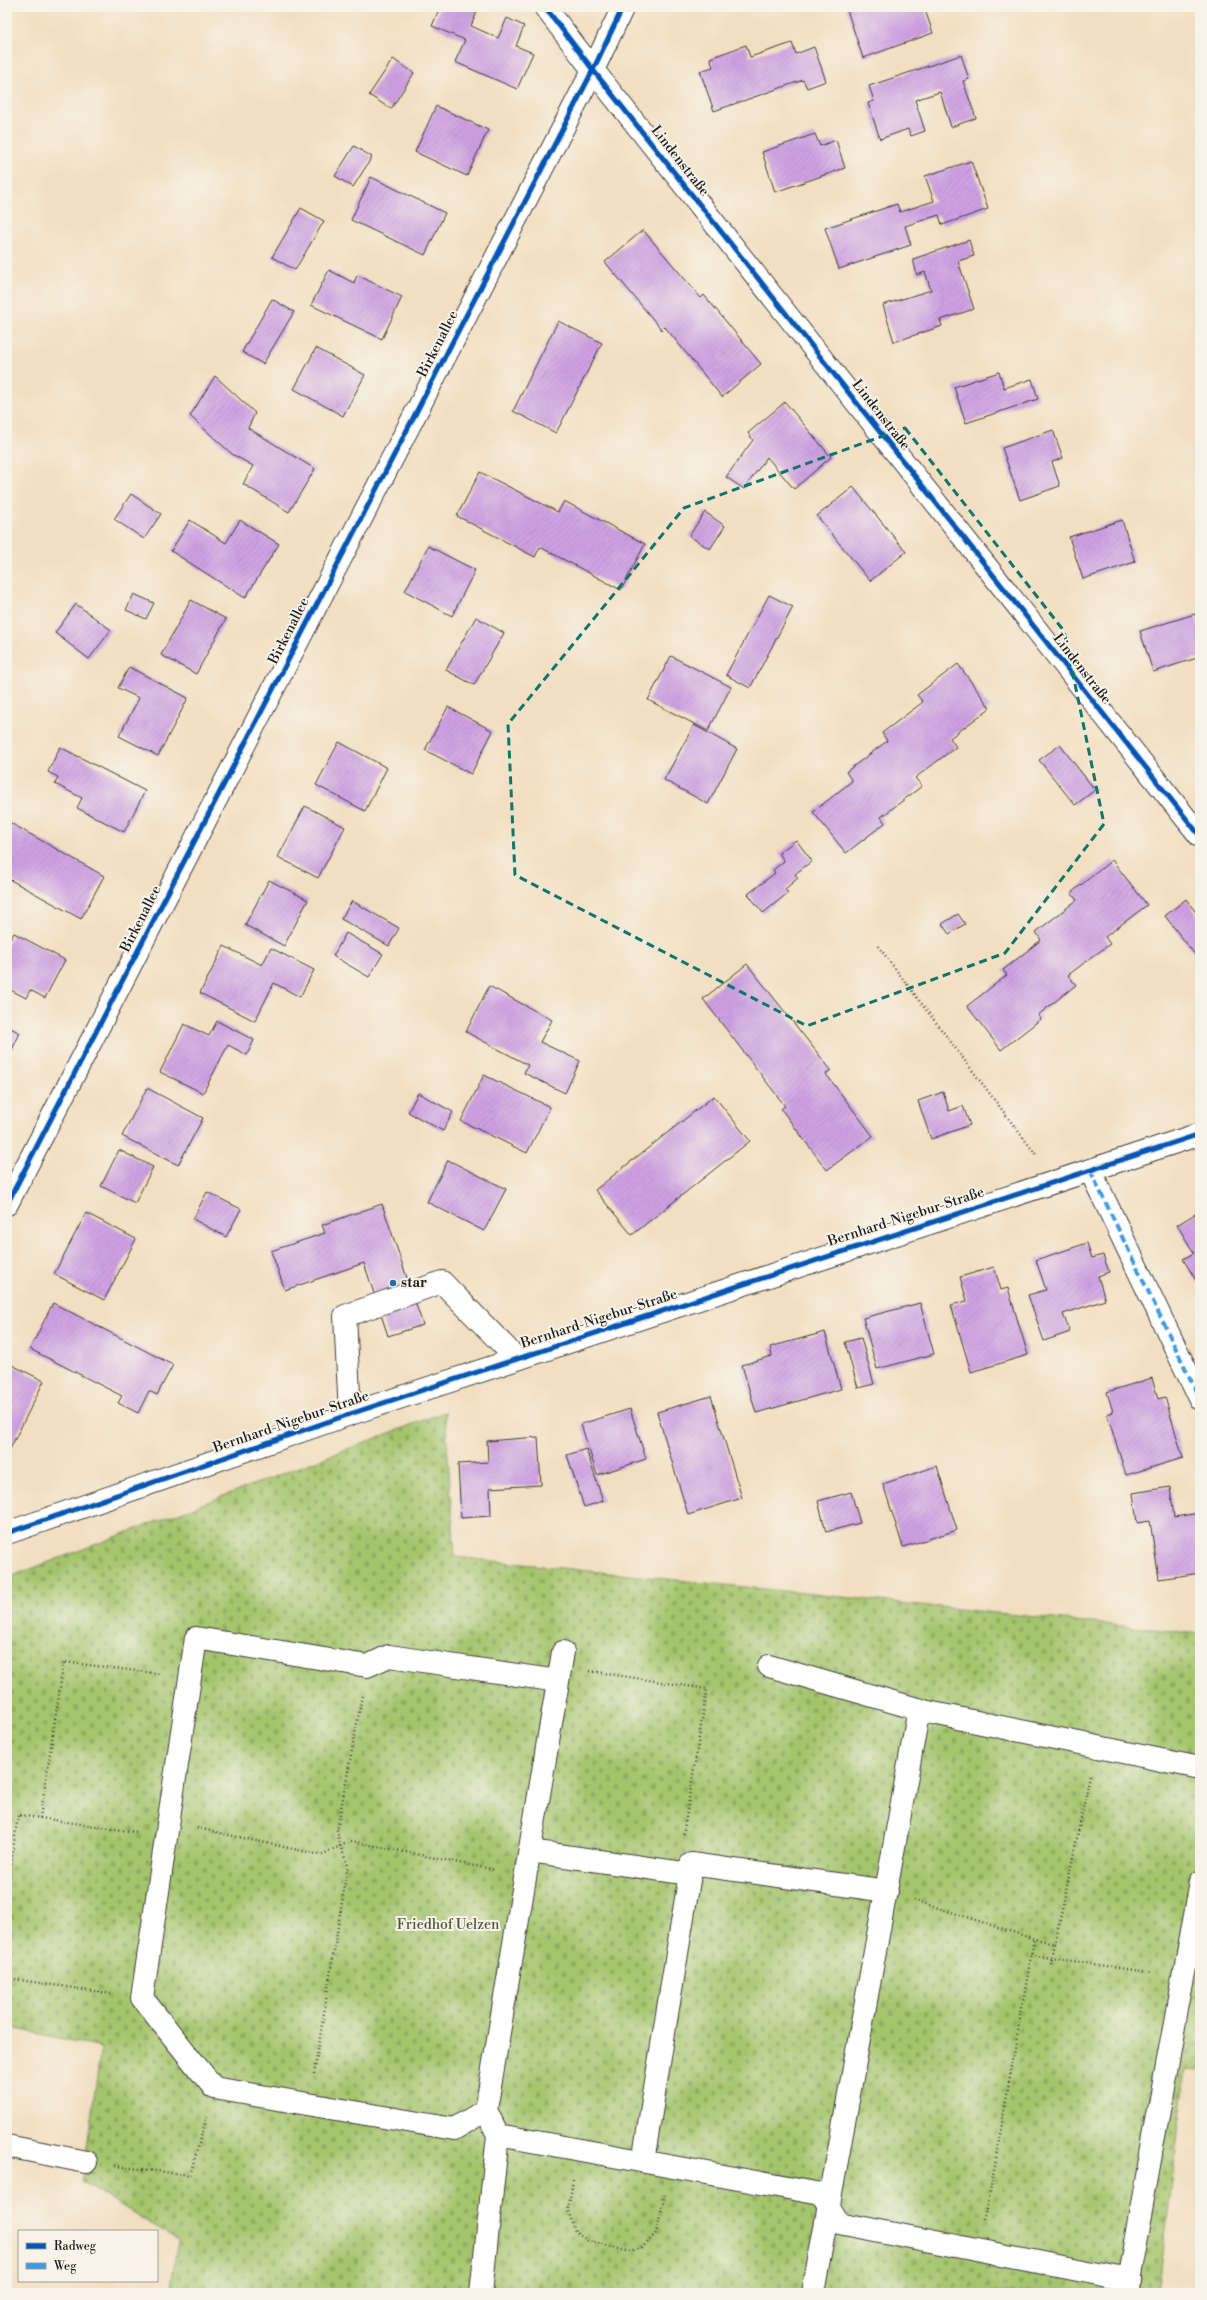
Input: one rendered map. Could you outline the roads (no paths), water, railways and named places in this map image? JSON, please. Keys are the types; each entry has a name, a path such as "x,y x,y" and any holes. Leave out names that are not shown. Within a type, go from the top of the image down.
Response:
{"street":[{"name":"Lindenstraße","path":"546,7 593,70 1200,836"},
{"name":"Birkenallee","path":"7,1204 593,70 623,7"},
{"name":"Bernhard-Nigebur-Straße","path":"7,1533 350,1414 1200,1134"},
{"path":"1090,1170 1200,1399"},
{"path":"350,1414 345,1316 442,1282 517,1359"},
{"path":"481,2293 498,2135 486,2110 560,1666 389,1656 367,1666 196,1638 142,1998 214,2088 454,2129 486,2110"},
{"path":"769,1666 919,1709 1200,1768"},
{"path":"813,2293 919,1709"},
{"path":"530,1851 683,1873"},
{"path":"644,2162 683,1873 692,1864 887,1891"},
{"path":"498,2135 821,2194 839,2223 980,2251 1127,2287 1200,1882"},
{"path":"7,2146 86,2162"}],"place":[{"name":"star","path":"393,1283"}],"park label":[{"name":"Friedhof Uelzen","path":"448,1925"}]}
